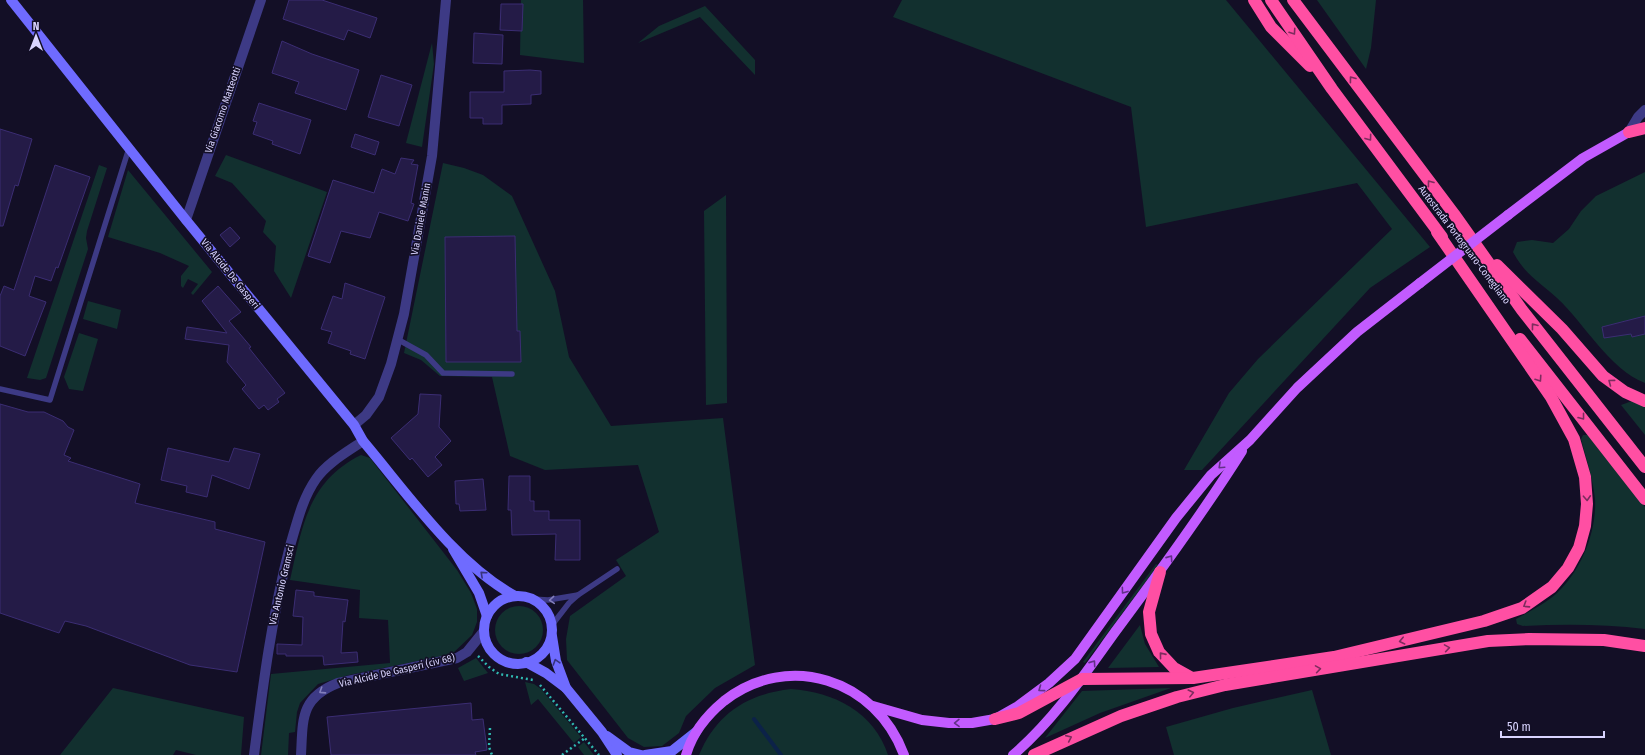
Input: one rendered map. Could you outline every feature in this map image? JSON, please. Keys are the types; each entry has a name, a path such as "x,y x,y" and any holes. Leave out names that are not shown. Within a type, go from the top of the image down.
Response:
{"highway":[{"path":"1254,0 1272,27 1332,89"},
{"name":"Autostrada Portogruaro-Conegliano","path":"1271,0 1332,89 1437,232 1645,499"},
{"name":"Autostrada Portogruaro-Conegliano","path":"1294,0 1302,14 1454,214 1522,310 1645,467"},
{"path":"1628,132 1645,128"},
{"path":"1454,214 1505,274 1562,329 1603,376 1625,392 1645,401"},
{"path":"995,719 1019,713 1082,679 1193,678 1334,657 1484,621 1522,608 1552,587 1568,568 1579,548 1585,526 1587,504 1585,477 1574,439 1551,397 1437,232"},
{"path":"1160,572 1149,612 1152,634 1159,652 1174,668 1193,678"},
{"path":"1034,755 1121,716 1177,697 1225,685 1488,641 1529,638 1604,640 1645,646"}],"main road":[{"name":"Via Alcide De Gasperi","path":"11,0 186,220 354,425 363,441 451,546 496,585 515,596"},
{"path":"873,706 922,720 949,723 972,723 995,719 1018,706 1049,683 1075,659 1176,518 1211,475 1250,440 1298,388 1357,332 1420,283 1583,158 1628,132"},
{"path":"1013,755 1053,714 1082,679 1212,499 1250,440"},
{"name":"Via Alcide De Gasperi","path":"451,546 479,593 487,616"},
{"path":"552,630 546,649 534,660 513,663 500,658 487,644 484,631 487,616 501,600 515,596 532,599 545,610 552,630 556,661 566,688"},
{"path":"526,662 546,673 566,688 602,732 617,755"},
{"path":"645,755 672,751 696,732 714,709 737,691 764,680 792,675 821,678 849,689 873,706 887,722 899,741 904,755"},
{"path":"602,732 629,752 641,755"},
{"path":"686,755 696,732"}],"street":[{"name":"Via Giacomo Matteotti","path":"186,220 261,0"},
{"name":"Via Daniele Manin","path":"354,425 366,415 379,397 391,364 404,314 432,156 446,0"},
{"path":"1628,132 1638,117 1645,110"},
{"name":"Via Antonio Gramsci","path":"254,755 271,634 286,564 300,510 309,489 317,477 330,464 363,441"},
{"name":"Via Alcide De Gasperi (civ 68)","path":"301,755 304,715 315,696 324,689 338,683 457,658 467,652 484,631"}],"lane":[{"path":"0,389 50,400 129,148"},
{"path":"397,339 426,356 443,373 512,374"},
{"path":"552,630 569,603 578,594 616,569"},
{"path":"532,599 548,600 578,594"}],"path":[{"path":"478,655 489,668 499,674 510,678 528,679 542,686 599,755"},
{"path":"490,728 488,741 492,755"},
{"path":"562,755 585,738"}],"green space":[{"path":"521,0 583,0 584,63 520,55"},
{"path":"902,0 1226,0 1430,247 1370,288 1202,470 1184,470 1229,393 1258,359 1392,229 1357,183 1146,227 1131,107 893,17"},
{"path":"1317,0 1376,0 1371,48 1366,69"},
{"path":"705,6 755,60 755,75 700,17 638,43 659,26"},
{"path":"432,43 434,64 422,147 406,143"},
{"path":"226,155 327,192 291,298 274,271 276,246 263,232 266,221 232,183 215,176"},
{"path":"443,163 464,168 483,175 512,196 555,291 569,357 611,426 723,418 755,665 715,688 686,716 679,733 662,746 644,747 628,738 567,660 566,639 570,616 626,576 616,560 659,532 638,465 545,470 510,456 492,377 440,376 421,360 404,353"},
{"path":"99,165 107,168 87,231 86,238 88,249 46,378 40,380 27,378"},
{"path":"128,170 212,272 193,295 191,293 198,284 188,279 183,288 181,286 181,276 189,266 160,253 108,237"},
{"path":"1645,172 1645,383 1632,376 1609,357 1557,298 1533,278 1523,267 1513,252 1517,242 1532,240 1553,243 1569,229 1581,211 1596,196"},
{"path":"726,195 727,403 706,405 704,211"},
{"path":"88,301 121,310 117,329 83,319"},
{"path":"79,333 98,339 83,391 69,389 64,377"},
{"path":"1632,401 1645,406 1645,435 1621,405"},
{"path":"1583,435 1588,435 1645,507 1645,629 1599,625 1523,626 1517,624 1516,619 1548,601 1566,584 1586,550 1593,524 1595,499 1591,476 1581,439"},
{"path":"361,455 370,458 457,570 471,593 477,609 477,622 472,635 452,654 349,675 318,684 300,703 297,712 295,732 289,733 288,755 261,755 271,674 390,663 388,620 359,618 360,590 290,580 304,524 310,507 318,492 329,478 343,466"},
{"path":"1156,564 1158,565 1085,663 1083,662"},
{"path":"514,606 524,606 536,613 543,625 543,635 536,647 524,654 514,654 506,650 499,643 495,635 495,625 499,617 506,610"},
{"path":"1140,625 1145,644 1159,667 1108,668"},
{"path":"476,658 488,673 464,681 458,668"},
{"path":"525,682 534,684 541,689 581,737 574,743 538,699 531,705"},
{"path":"113,688 244,717 241,755 196,755 176,750 173,755 60,755"},
{"path":"1171,688 1100,713 1045,738 1082,691"},
{"path":"791,689 822,695 837,700 850,707 873,727 882,740 888,755 699,755 714,728 735,708 760,696"},
{"path":"1312,690 1331,755 1174,755 1166,727 1233,708"},
{"path":"584,742 594,755 584,755 578,747"}],"building":[{"path":"289,0 322,0 377,18 370,38 348,30 344,40 283,19"},
{"path":"501,4 523,4 522,31 500,30"},
{"path":"474,33 503,35 502,64 473,63"},
{"path":"282,41 312,54 359,70 346,110 295,93 299,82 272,73"},
{"path":"504,71 541,71 541,94 531,95 531,104 502,105 502,124 483,124 483,118 470,118 470,92 504,92"},
{"path":"381,75 412,85 399,126 368,117"},
{"path":"259,103 311,120 300,154 272,144 273,141 253,134 257,122 253,121"},
{"path":"0,129 32,139 18,186 15,185 3,226 0,226"},
{"path":"355,134 379,142 375,155 351,147"},
{"path":"401,158 414,160 411,164 418,165 411,203 414,204 408,221 379,212 370,238 341,231 330,263 308,256 333,180 374,193 382,169 395,174"},
{"path":"55,165 90,177 58,268 56,267 51,281 35,276 29,296 46,302 25,356 0,346 0,296 4,286 14,290"},
{"path":"230,227 240,238 230,247 220,235"},
{"path":"515,236 517,331 520,331 521,362 446,362 445,237"},
{"path":"345,283 385,297 365,359 350,354 351,351 328,343 332,332 321,329 333,296 342,299"},
{"path":"218,286 241,312 229,321 251,347 249,348 285,393 277,399 279,402 268,410 264,405 259,409 242,389 246,385 227,362 229,345 185,339 187,327 227,333 202,301"},
{"path":"1645,316 1645,334 1632,337 1631,334 1604,338 1602,327"},
{"path":"420,394 441,395 439,427 451,441 435,457 442,465 428,477 412,458 410,460 391,438 418,414"},
{"path":"0,404 28,412 44,412 63,421 68,427 74,430 64,455 71,458 68,461 140,484 135,503 215,522 215,529 265,542 237,672 190,665 86,626 65,621 59,633 0,613"},
{"path":"168,448 229,462 234,448 260,454 249,489 212,475 207,497 186,492 187,486 161,480"},
{"path":"509,476 530,476 530,501 534,501 534,511 549,511 549,520 580,520 580,560 555,560 556,534 512,535 511,510 508,510"},
{"path":"483,479 486,510 460,511 459,504 456,504 455,481"},
{"path":"296,590 314,592 314,596 348,600 345,622 343,621 341,653 357,652 358,662 324,665 323,656 286,656 286,654 277,654 277,644 302,645 303,617 293,616"},
{"path":"471,703 472,720 483,719 487,750 475,752 476,755 331,755 327,717"}],"waterway":[{"path":"754,719 781,755"}]}
